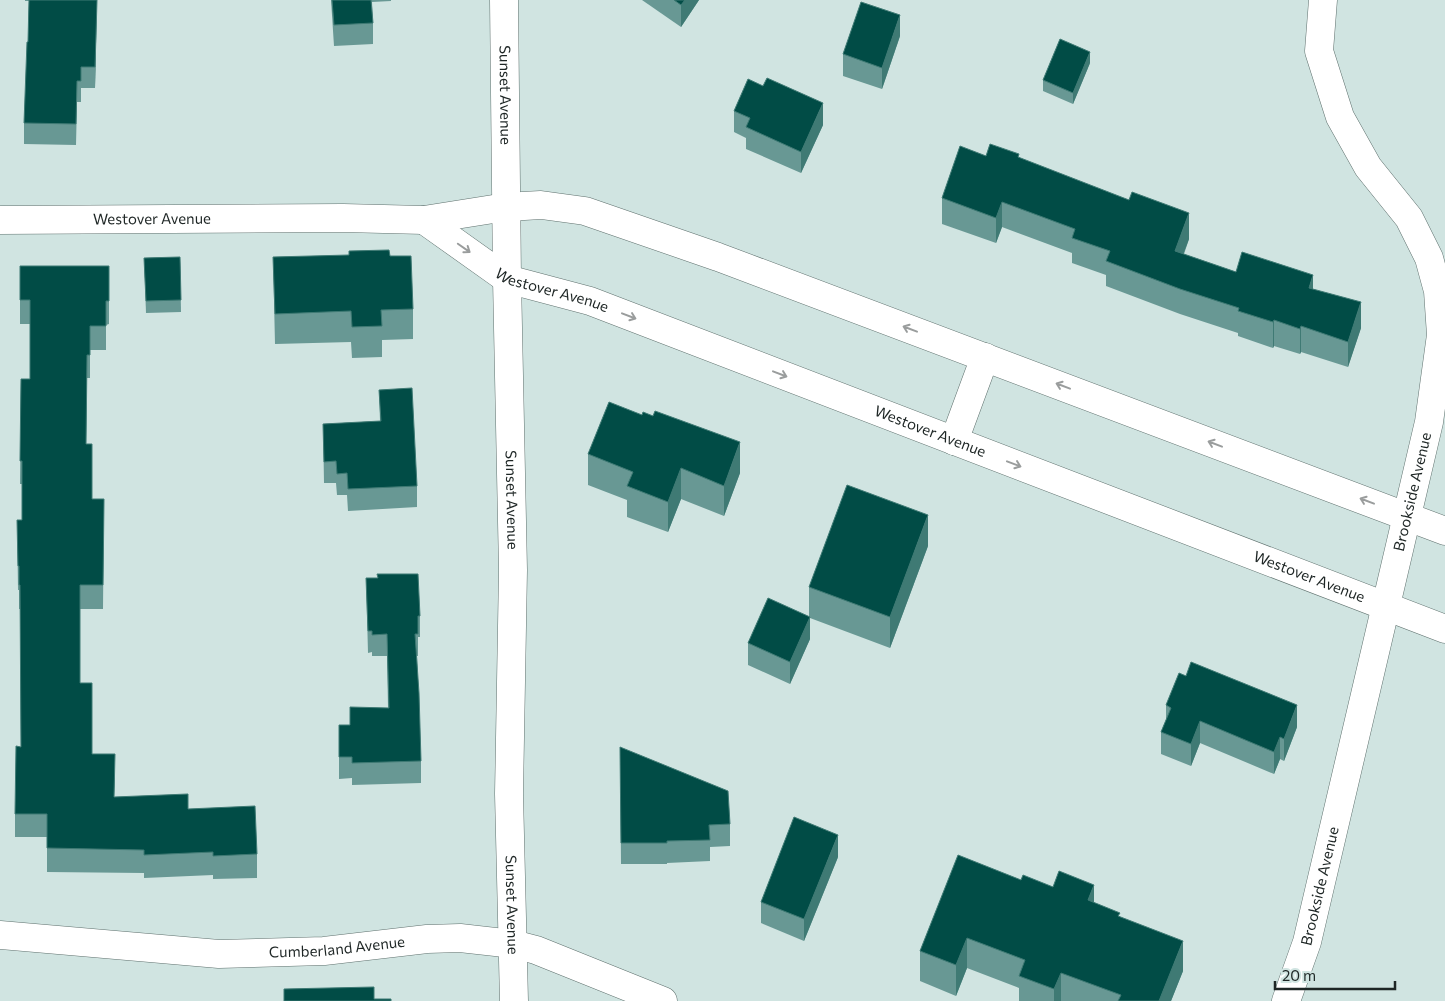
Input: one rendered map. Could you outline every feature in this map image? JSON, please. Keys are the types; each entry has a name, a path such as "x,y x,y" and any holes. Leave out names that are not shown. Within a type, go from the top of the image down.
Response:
{"street":[{"name":"Sunset Avenue","path":"504,0 513,570 510,794 514,1001"},
{"name":"Brookside Avenue","path":"1286,1001 1307,942 1407,516 1430,412 1441,335 1438,291 1429,258 1408,218 1368,167 1340,117 1319,51 1323,0"},
{"name":"Westover Avenue","path":"0,220 333,218 424,220 506,207 541,205 585,211 718,257 1445,531"},
{"name":"Westover Avenue","path":"424,220 507,279 590,301 1445,629"},
{"path":"954,441 985,357"},
{"name":"Cumberland Avenue","path":"0,935 219,954 324,952 427,939 460,938 513,944 536,950 663,1001"}],"building":[{"path":"29,0 97,0 95,67 81,67 81,81 77,81 76,124 24,123"},
{"path":"332,0 371,0 373,23 334,25"},
{"path":"674,0 685,0 681,5"},
{"path":"861,2 900,15 882,68 843,54"},
{"path":"1060,39 1090,52 1073,93 1043,80"},
{"path":"767,78 823,103 801,152 746,127 750,118 734,111 748,79 763,86"},
{"path":"990,144 1019,154 1018,157 1129,200 1132,192 1189,213 1175,251 1236,272 1242,252 1313,275 1309,288 1361,302 1348,342 1301,326 1300,329 1238,311 1239,308 1180,289 1106,261 1110,251 1072,238 1075,229 1002,202 996,218 942,198 960,146 986,156"},
{"path":"389,250 390,256 411,256 413,309 381,310 382,326 352,327 351,311 275,314 273,257 349,255 349,251"},
{"path":"180,257 181,300 146,301 144,258"},
{"path":"20,266 109,266 109,301 106,301 106,326 90,326 90,355 87,355 86,444 92,444 92,499 104,499 103,585 80,585 80,683 92,683 92,754 115,754 114,797 188,794 188,809 255,806 257,854 213,856 213,852 144,855 144,850 47,848 47,814 15,814 16,746 21,747 20,585 17,520 22,520 22,461 20,461 21,379 30,379 30,300 20,300"},
{"path":"412,388 417,486 348,489 347,473 337,474 336,461 324,462 323,424 381,421 379,390"},
{"path":"609,402 642,415 643,412 653,416 655,411 740,442 724,486 681,468 668,502 627,486 633,472 588,454"},
{"path":"847,485 928,515 890,617 809,587"},
{"path":"377,574 418,574 420,616 418,616 418,634 415,634 421,761 352,763 352,757 339,757 339,725 350,725 350,707 389,708 387,634 372,635 372,631 368,631 366,578 378,578"},
{"path":"768,598 810,617 790,662 748,643"},
{"path":"1191,662 1297,705 1284,739 1280,737 1274,752 1200,721 1191,744 1161,732 1171,708 1166,705 1179,673 1186,676"},
{"path":"620,747 728,791 730,824 709,825 710,840 667,841 667,843 621,843"},
{"path":"794,817 838,835 804,919 761,902"},
{"path":"958,855 1021,880 1023,875 1053,887 1059,871 1094,885 1088,900 1120,913 1118,916 1183,941 1159,1001 1118,1001 1121,995 1061,973 1054,989 1019,976 1025,960 967,938 956,965 920,951"},
{"path":"374,987 374,999 391,999 391,1001 284,1001 284,989"}]}
